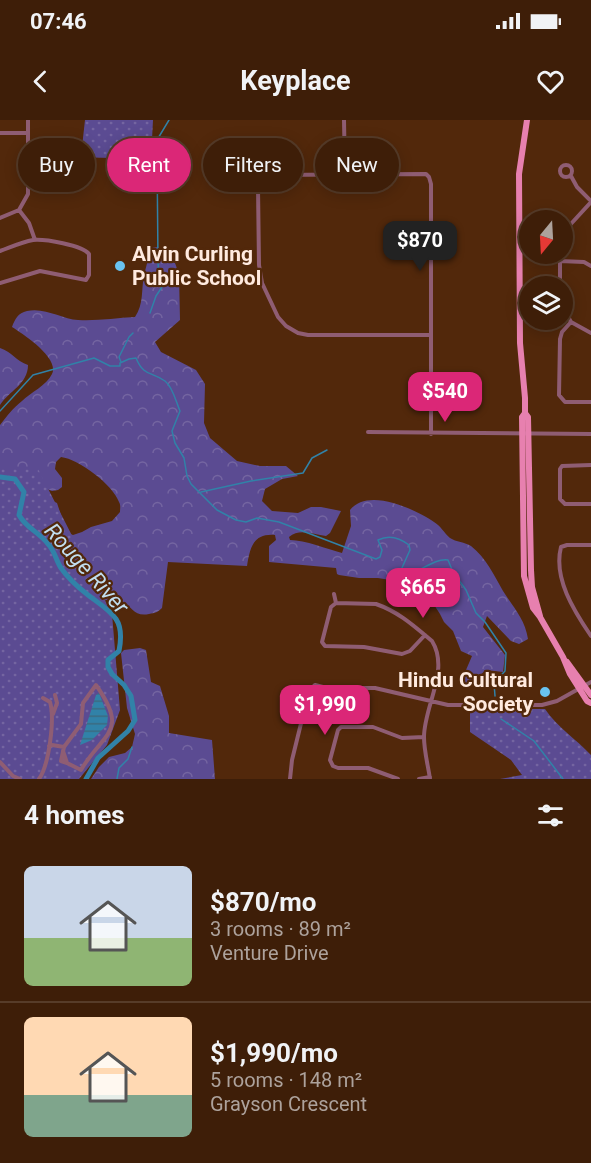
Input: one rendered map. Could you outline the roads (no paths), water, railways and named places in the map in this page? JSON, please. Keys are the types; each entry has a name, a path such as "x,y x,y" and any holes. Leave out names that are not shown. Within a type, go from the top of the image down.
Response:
{"main road":[{"path":"527,120 519,174 520,343 525,413 522,417 526,434 524,576 533,608 563,657 570,674 585,685 591,695"},
{"path":"585,685 587,701 591,704"}],"street":[{"path":"0,218 19,210 28,194 28,120"},
{"path":"344,120 344,138"},
{"path":"0,133 28,133"},
{"path":"399,174 426,174 431,184 430,434"},
{"path":"315,175 268,175 263,177 260,183 260,274 278,317 293,331 308,335 431,335"},
{"path":"571,176 577,187 591,202 573,222"},
{"path":"19,210 29,223 35,240"},
{"path":"0,251 35,240 46,240 87,251 89,254 89,275 86,280 40,271 0,283"},
{"path":"573,262 584,262 591,267"},
{"path":"573,322 591,333"},
{"path":"564,330 560,339 559,395 565,402 591,402"},
{"path":"368,432 591,434"},
{"path":"591,465 562,466 560,469 562,502 591,504"},
{"path":"591,545 561,547 560,566 562,582 568,596 591,636"},
{"path":"334,594 336,603"},
{"path":"419,779 430,778 424,737 439,662 435,646 425,635 402,616 376,604 336,603 331,607 323,640 325,646 364,647 402,654 410,651 425,635"},
{"path":"96,685 107,701 113,719 109,734 100,747 89,756 81,770 61,761 64,749 81,724 83,703 96,685"},
{"path":"290,779 309,691 313,686 375,688 456,705 544,705 557,701 585,685"},
{"path":"39,779 43,772 52,714 57,702 55,696 49,701"},
{"path":"44,698 49,701 52,714"},
{"path":"398,779 368,768 333,766 330,760 338,730 341,727 373,727 402,738 424,737"},
{"path":"48,747 52,745 64,749"},
{"path":"0,762 13,776 20,779"}],"water":[{"path":"99,693 108,716 107,725 92,740 80,745 96,695"}],"waterway":[{"path":"150,313 162,287 158,262 157,140 169,120"},
{"path":"121,362 119,357 133,333"},
{"path":"0,411 33,375 94,358 110,366 120,366 120,363 136,358 145,371 165,381 172,391 180,411 172,431 175,443 184,458 187,476 191,484 217,510 236,520 246,522 257,518 279,522 376,559 380,557 382,550 378,540 387,537 398,539 409,545 410,550 401,570 405,575 437,561 448,560 453,572 466,590 476,613 506,653 505,671 494,683 495,696"},
{"path":"201,492 303,473 312,458 327,450"},
{"name":"Rouge River","path":"0,477 15,479 24,492 19,515 50,547 67,575 110,612 119,626 121,639 119,651 108,660 108,667 131,696 135,720 128,731 98,758 86,779"},
{"path":"501,719 534,741 563,779"},
{"path":"117,779 119,768 128,759 132,747"}],"place":[{"name":"Alvin Curling Public School","path":"120,266"},
{"name":"Hindu Cultural Society","path":"545,692"}]}
